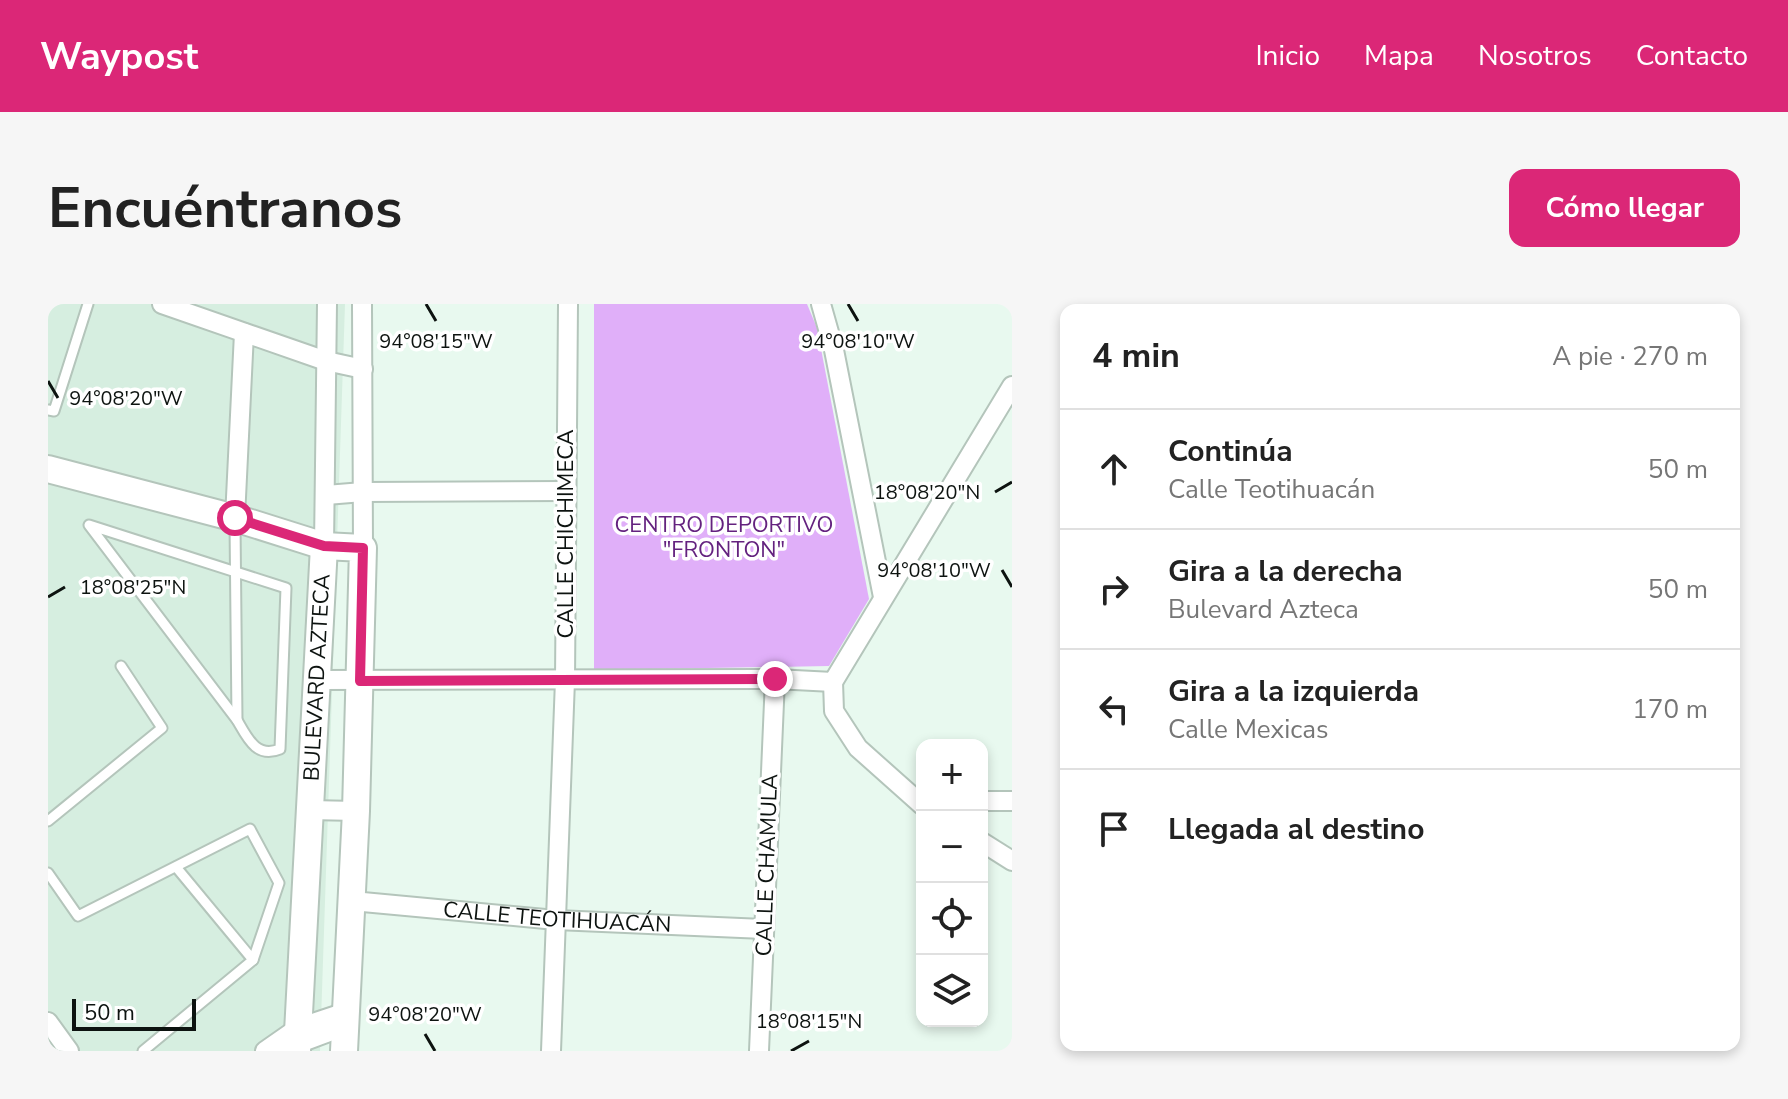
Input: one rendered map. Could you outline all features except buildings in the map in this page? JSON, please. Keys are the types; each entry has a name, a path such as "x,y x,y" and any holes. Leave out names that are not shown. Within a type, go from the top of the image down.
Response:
{"street":[{"path":"162,304 326,361 363,369"},
{"name":"BULEVARD AZTECA","path":"295,1043 324,546 327,304"},
{"name":"BULEVARD AZTECA","path":"345,1030 360,681 362,304"},
{"name":"CALLE CHICHIMECA","path":"551,1051 565,680 568,304"},
{"path":"821,304 834,350 883,597"},
{"path":"235,518 244,333"},
{"path":"916,799 858,748 834,711 833,682 1012,386"},
{"path":"48,469 235,518 324,546 363,548"},
{"path":"326,495 566,491"},
{"path":"317,680 775,679 833,682"},
{"name":"CALLE CHAMULA","path":"759,1051 775,679"},
{"path":"988,801 1012,801"},
{"path":"310,810 356,811"},
{"path":"988,846 1012,861"},
{"name":"CALLE TEOTIHUACÁN","path":"352,901 556,920 764,929"},
{"path":"48,1022 69,1051"},
{"path":"265,1051 345,1030"}],"lane":[{"path":"48,410 54,411 88,304"},
{"path":"235,518 237,720"},
{"path":"89,525 286,588 280,749 270,753 260,751 250,743 237,720 89,525"},
{"path":"48,821 162,728 121,666"},
{"path":"48,873 78,916 250,829 279,883 253,960 143,1051"},
{"path":"176,867 253,960"}],"shaded area":[{"path":"48,304 345,304 320,1051 48,1051"}],"green space":[{"name":"CENTRO DEPORTIVO \"FRONTON\"","path":"594,304 807,304 817,328 869,599 829,666 594,670"}],"route":[{"path":"235,518 324,546 363,548 360,681 775,679"}]}
